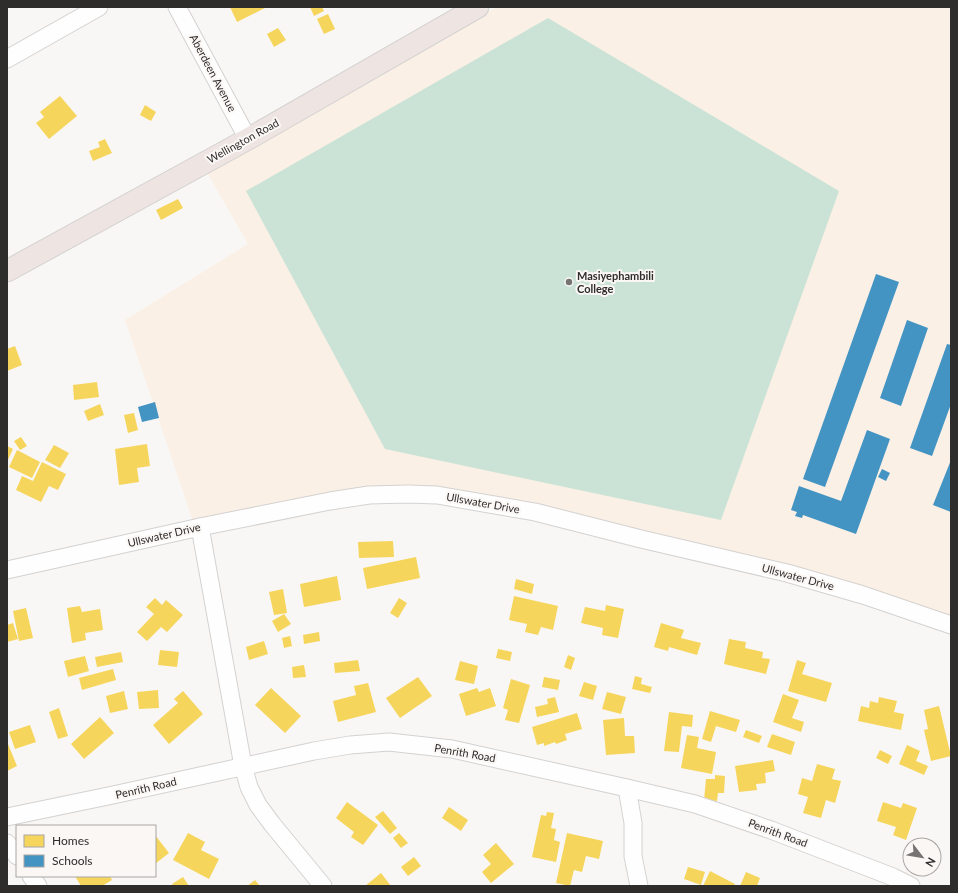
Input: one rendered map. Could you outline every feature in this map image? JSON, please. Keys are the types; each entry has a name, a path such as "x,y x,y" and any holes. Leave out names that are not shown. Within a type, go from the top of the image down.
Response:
{"main road":[{"name":"Wellington Road","path":"7,271 248,139 478,7"}],"street":[{"path":"7,59 99,7"},
{"name":"Aberdeen Avenue","path":"177,7 248,139"},
{"name":"Ullswater Drive","path":"7,570 200,527 330,501 369,495 437,495 535,512 641,539 787,573 863,594 951,625"},
{"path":"200,527 243,766 249,787 258,805 272,824 323,886"},
{"name":"Penrith Road","path":"7,817 314,751 350,745 389,742 452,749 695,804 772,830 893,877 911,886"},
{"path":"627,788 633,823 632,856 639,886"},
{"path":"7,843 16,855"},
{"path":"32,877 38,886"}],"shaded area":[{"name":"Masiyephambili College","path":"497,7 951,7 951,620 440,488 193,521 125,320 248,244 206,171"}],"green space":[{"path":"548,18 839,191 721,520 385,449 246,191"}],"building: Homes":[{"path":"230,7 267,7 237,22"},
{"path":"310,7 322,7 324,11 314,16"},
{"path":"328,14 335,29 324,34 317,19"},
{"path":"278,28 286,40 274,47 267,34"},
{"path":"60,96 77,116 49,139 36,123 44,117 40,112"},
{"path":"145,105 156,112 151,121 140,115"},
{"path":"105,139 112,153 93,161 89,151 100,147 98,142"},
{"path":"178,199 183,208 161,220 156,210"},
{"path":"15,346 22,365 7,371 7,349"},
{"path":"97,382 99,397 74,400 73,385"},
{"path":"100,404 104,415 88,421 84,411"},
{"path":"134,413 138,430 128,433 124,415"},
{"path":"21,437 27,446 20,450 14,441"},
{"path":"147,444 150,466 137,468 139,482 119,485 115,449"},
{"path":"54,445 69,453 60,468 45,460"},
{"path":"7,446 13,449 7,462"},
{"path":"17,450 40,462 32,478 9,467"},
{"path":"42,462 66,474 58,490 49,486 41,502 16,490 22,476 33,481"},
{"path":"393,541 394,557 359,558 358,542"},
{"path":"416,557 420,578 367,589 363,568"},
{"path":"337,576 341,600 304,607 300,584"},
{"path":"516,579 534,584 532,594 514,589"},
{"path":"283,589 287,613 274,615 269,592"},
{"path":"514,596 558,606 553,630 541,627 538,635 525,632 527,624 509,620"},
{"path":"155,598 162,605 166,600 183,615 167,632 161,627 147,641 137,632 154,614 146,607"},
{"path":"399,598 407,603 398,618 390,613"},
{"path":"606,605 624,609 618,638 602,635 603,628 581,623 585,607 605,611"},
{"path":"80,606 82,612 100,609 103,630 85,633 86,640 72,643 67,608"},
{"path":"26,608 33,638 19,641 13,611"},
{"path":"284,614 291,624 278,632 272,621"},
{"path":"13,623 18,639 7,642 7,625"},
{"path":"661,623 684,630 681,638 701,643 697,655 669,647 668,651 654,647"},
{"path":"319,632 320,641 304,644 303,635"},
{"path":"290,636 292,646 284,648 282,638"},
{"path":"729,639 746,642 745,648 763,652 762,658 770,659 766,674 724,664"},
{"path":"264,641 268,654 249,660 246,647"},
{"path":"498,649 512,652 510,661 496,658"},
{"path":"160,650 179,652 177,667 158,665"},
{"path":"121,652 123,662 97,667 95,657"},
{"path":"568,655 575,658 571,670 564,667"},
{"path":"85,656 89,671 68,677 64,661"},
{"path":"358,660 360,671 335,673 334,663"},
{"path":"797,660 806,663 802,674 832,683 826,702 788,691"},
{"path":"460,661 478,666 474,684 455,680"},
{"path":"304,665 306,677 293,678 292,667"},
{"path":"113,669 116,680 82,690 79,678"},
{"path":"635,676 642,678 641,684 652,687 650,693 632,689"},
{"path":"418,677 432,696 400,718 386,698"},
{"path":"544,677 560,680 558,690 542,687"},
{"path":"511,679 530,685 519,723 505,720 508,710 503,708"},
{"path":"584,682 597,686 593,700 579,696"},
{"path":"368,683 376,712 338,722 333,701 356,695 354,686"},
{"path":"271,688 301,716 285,733 255,705"},
{"path":"477,688 479,692 490,688 496,706 466,716 459,694"},
{"path":"158,690 159,708 139,709 137,692"},
{"path":"124,691 128,709 110,713 106,696"},
{"path":"183,691 203,714 169,744 153,725 178,703 174,699"},
{"path":"607,692 626,697 621,714 602,709"},
{"path":"783,694 799,700 792,718 804,722 801,732 773,722"},
{"path":"555,697 559,712 537,717 535,707 548,704 547,699"},
{"path":"879,697 897,701 894,712 904,714 901,730 858,721 861,706 869,708 870,701 878,703"},
{"path":"939,706 951,756 931,761 924,730 928,729 924,710"},
{"path":"59,708 68,736 58,739 49,712"},
{"path":"710,711 740,720 736,732 716,726 711,742 702,739"},
{"path":"669,712 693,715 692,727 682,726 679,752 664,751"},
{"path":"577,713 582,729 565,734 567,740 556,744 555,742 544,746 544,743 537,745 532,727"},
{"path":"100,717 114,733 84,759 71,744"},
{"path":"624,718 625,736 634,736 635,753 606,755 603,720"},
{"path":"30,725 36,742 15,749 9,732"},
{"path":"746,730 762,736 759,743 743,737"},
{"path":"772,734 795,742 791,755 767,747"},
{"path":"687,735 699,737 697,748 716,752 712,774 681,768"},
{"path":"8,744 17,766 7,771 7,745"},
{"path":"907,745 920,751 916,761 928,766 924,775 899,764"},
{"path":"880,750 892,756 888,764 876,758"},
{"path":"773,760 775,771 765,773 766,783 756,784 757,790 739,792 735,766"},
{"path":"817,764 835,769 832,779 841,781 835,803 826,800 821,818 803,813 808,797 798,794 802,778 812,781"},
{"path":"715,775 725,776 724,793 718,793 717,801 704,800 706,779 715,779"},
{"path":"347,802 378,825 363,845 351,837 354,832 336,818"},
{"path":"883,802 901,808 903,803 917,808 907,837 902,837 902,838 893,835 896,827 877,821"},
{"path":"449,807 468,820 461,831 442,818"},
{"path":"383,811 397,828 390,834 375,817"},
{"path":"547,812 554,813 551,828 556,829 554,840 560,842 556,862 532,857 541,815 546,816"},
{"path":"188,833 205,842 201,850 219,859 209,879 173,860"},
{"path":"399,833 408,843 401,848 393,838"},
{"path":"567,833 603,841 599,859 586,856 582,872 574,870 570,886 556,883"},
{"path":"156,836 169,853 156,863"},
{"path":"496,843 514,864 491,883 482,872 491,864 483,855"},
{"path":"414,857 421,866 408,876 401,867"},
{"path":"688,867 705,872 701,885 684,879"},
{"path":"710,871 735,884 734,886 703,886"},
{"path":"746,872 760,878 757,886 740,886"},
{"path":"381,873 391,886 365,886"},
{"path":"76,877 110,877 112,880 102,886 81,886"},
{"path":"183,877 189,886 173,886 172,884"},
{"path":"255,880 260,886 247,886"}],"building: Schools":[{"path":"876,274 899,282 825,487 803,479"},
{"path":"907,320 928,328 901,406 880,398"},
{"path":"947,344 951,345 951,404 932,456 910,448"},
{"path":"155,402 159,418 142,422 138,407"},
{"path":"867,430 890,439 856,534 803,515 802,518 795,516 797,512 791,510 799,486 841,501"},
{"path":"951,460 951,512 933,505"},
{"path":"882,469 890,473 886,481 878,477"}],"place":[{"name":"Masiyephambili College","path":"569,282"}]}
